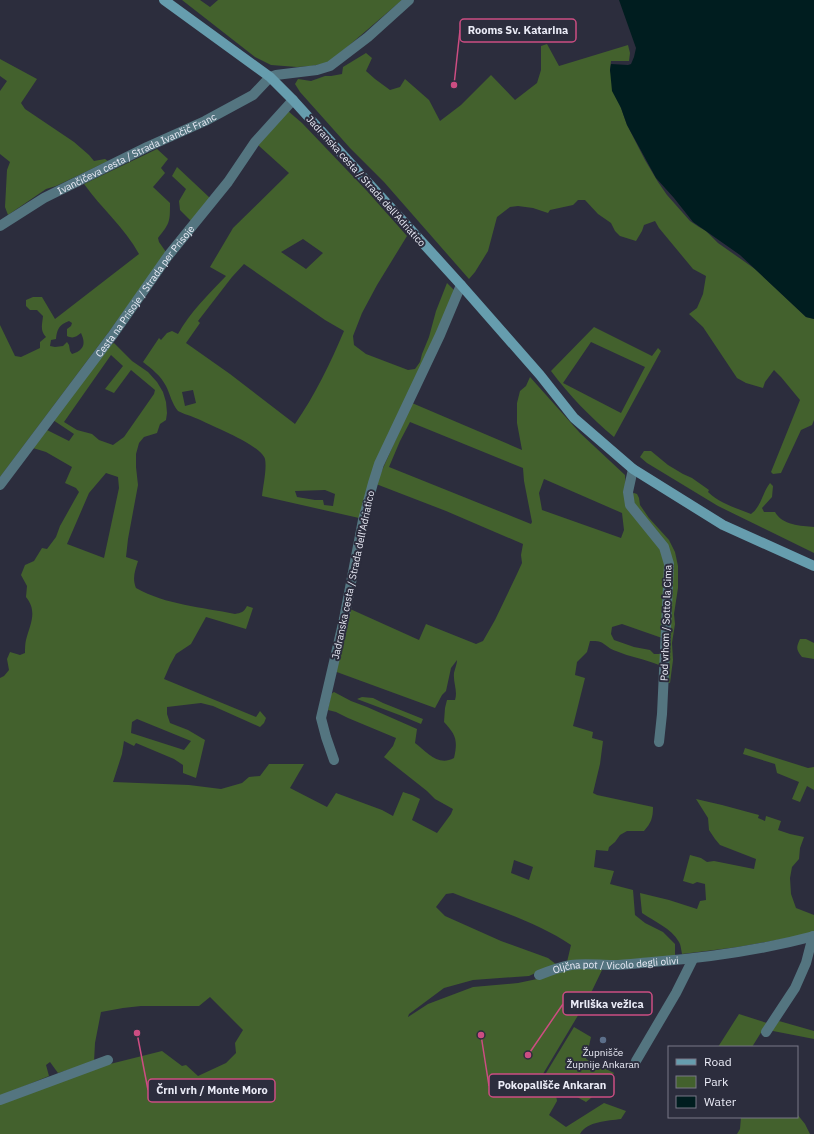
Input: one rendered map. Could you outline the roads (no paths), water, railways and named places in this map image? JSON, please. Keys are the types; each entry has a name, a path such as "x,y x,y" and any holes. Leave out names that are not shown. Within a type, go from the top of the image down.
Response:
{"main road":[{"name":"Jadranska cesta / Strada dell'Adriatico","path":"164,0 270,78 293,100 461,285 540,375 574,418 633,469 724,525 814,566"}],"street":[{"path":"270,78 276,75 317,70 330,66 368,37 409,0"},
{"name":"Ivančičeva cesta / Strada Ivančič Franc","path":"0,226 44,198 147,147 205,121 253,95 270,78"},
{"name":"Cesta na Prisoje / Strada per Prisoje","path":"0,485 112,336 168,256 228,182 255,142 293,100"},
{"name":"Jadranska cesta / Strada dell'Adriatico","path":"334,760 321,718 344,619 363,520 373,483 382,459 440,335 461,285"},
{"name":"Pod vrhom / Sotto la Cima","path":"633,469 628,492 630,505 664,547 669,564 662,714 659,742"},
{"name":"Oljčna pot / Vicolo degli olivi","path":"539,975 554,969 571,965 614,965 693,959 814,936 806,963 795,988 766,1032"},
{"name":"Oljčna pot / Vicolo degli olivi","path":"636,1061 676,993 693,959"},
{"path":"0,1100 108,1060"}],"water":[{"path":"619,0 814,0 814,319 806,317 740,255 693,222 656,178 627,125 621,108 612,91 610,70 611,64 631,64 636,48"}],"place":[{"name":"Rooms Sv. Katarina","path":"454,85"},
{"name":"Črni vrh / Monte Moro","path":"137,1033"},
{"name":"Pokopališče Ankaran","path":"481,1035"},
{"name":"Župnišče Župnije Ankaran","path":"603,1040"},
{"name":"Mrliška vežica","path":"528,1055"}]}
